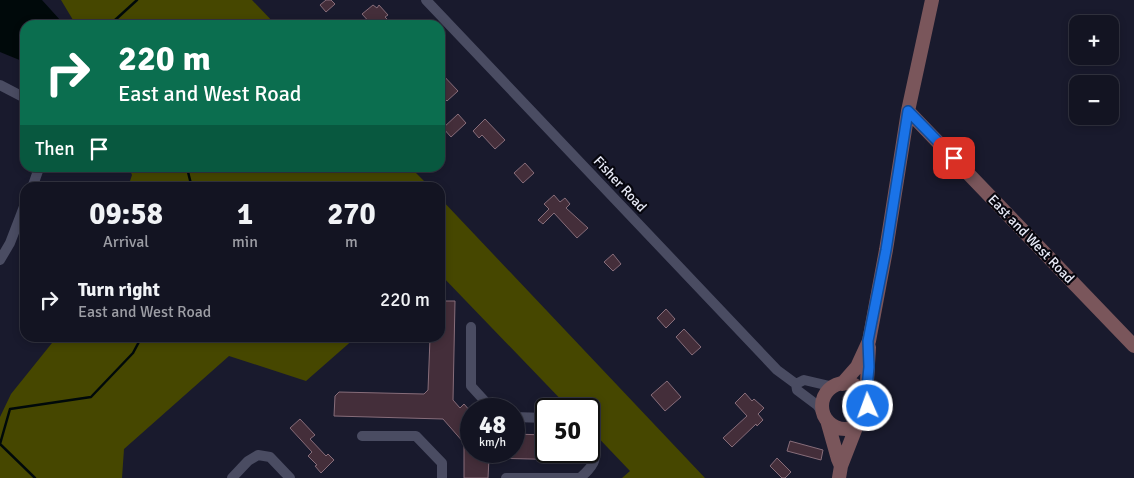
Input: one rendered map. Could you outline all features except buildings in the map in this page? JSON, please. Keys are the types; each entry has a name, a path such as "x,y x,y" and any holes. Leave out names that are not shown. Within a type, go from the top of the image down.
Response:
{"main road":[{"path":"840,472 822,402 825,395 857,367 868,341 886,250 908,111 932,0"},
{"name":"East and West Road","path":"908,111 1134,346"},
{"path":"840,472 857,426 866,414 868,406 866,398 869,367 868,341"},
{"path":"838,385 850,384 857,387 866,398"},
{"path":"825,416 835,427 850,429 857,426"}],"street":[{"name":"Fisher Road","path":"426,0 777,370 796,384 797,390 817,406 825,416"},
{"path":"0,85 20,95"},
{"path":"0,260 10,243 20,217"},
{"path":"471,327 470,386 481,398"},
{"path":"796,384 804,380 838,385"},
{"path":"362,436 416,436 442,463 442,478"},
{"path":"232,478 248,461 258,455 270,457 290,478"},
{"path":"506,478 581,478 594,463"}],"shaded area":[{"path":"0,0 42,0 60,20 20,20 20,60 0,52"},
{"path":"61,0 252,0 271,20 73,20"},
{"path":"131,172 415,172 425,182 130,182 132,175"},
{"path":"445,203 705,478 622,478 630,471 600,440 600,398 559,398 445,279"},
{"path":"53,342 350,342 306,381 229,356 124,449 122,478 0,478 0,417 11,394"}],"waterway":[{"path":"115,20 137,0"},
{"path":"188,172 190,182"},
{"path":"35,478 0,444 10,409 91,397 133,353 139,342"}],"route":[{"path":"868,406 866,399 869,367 868,341 886,250 908,111 954,158"}]}
